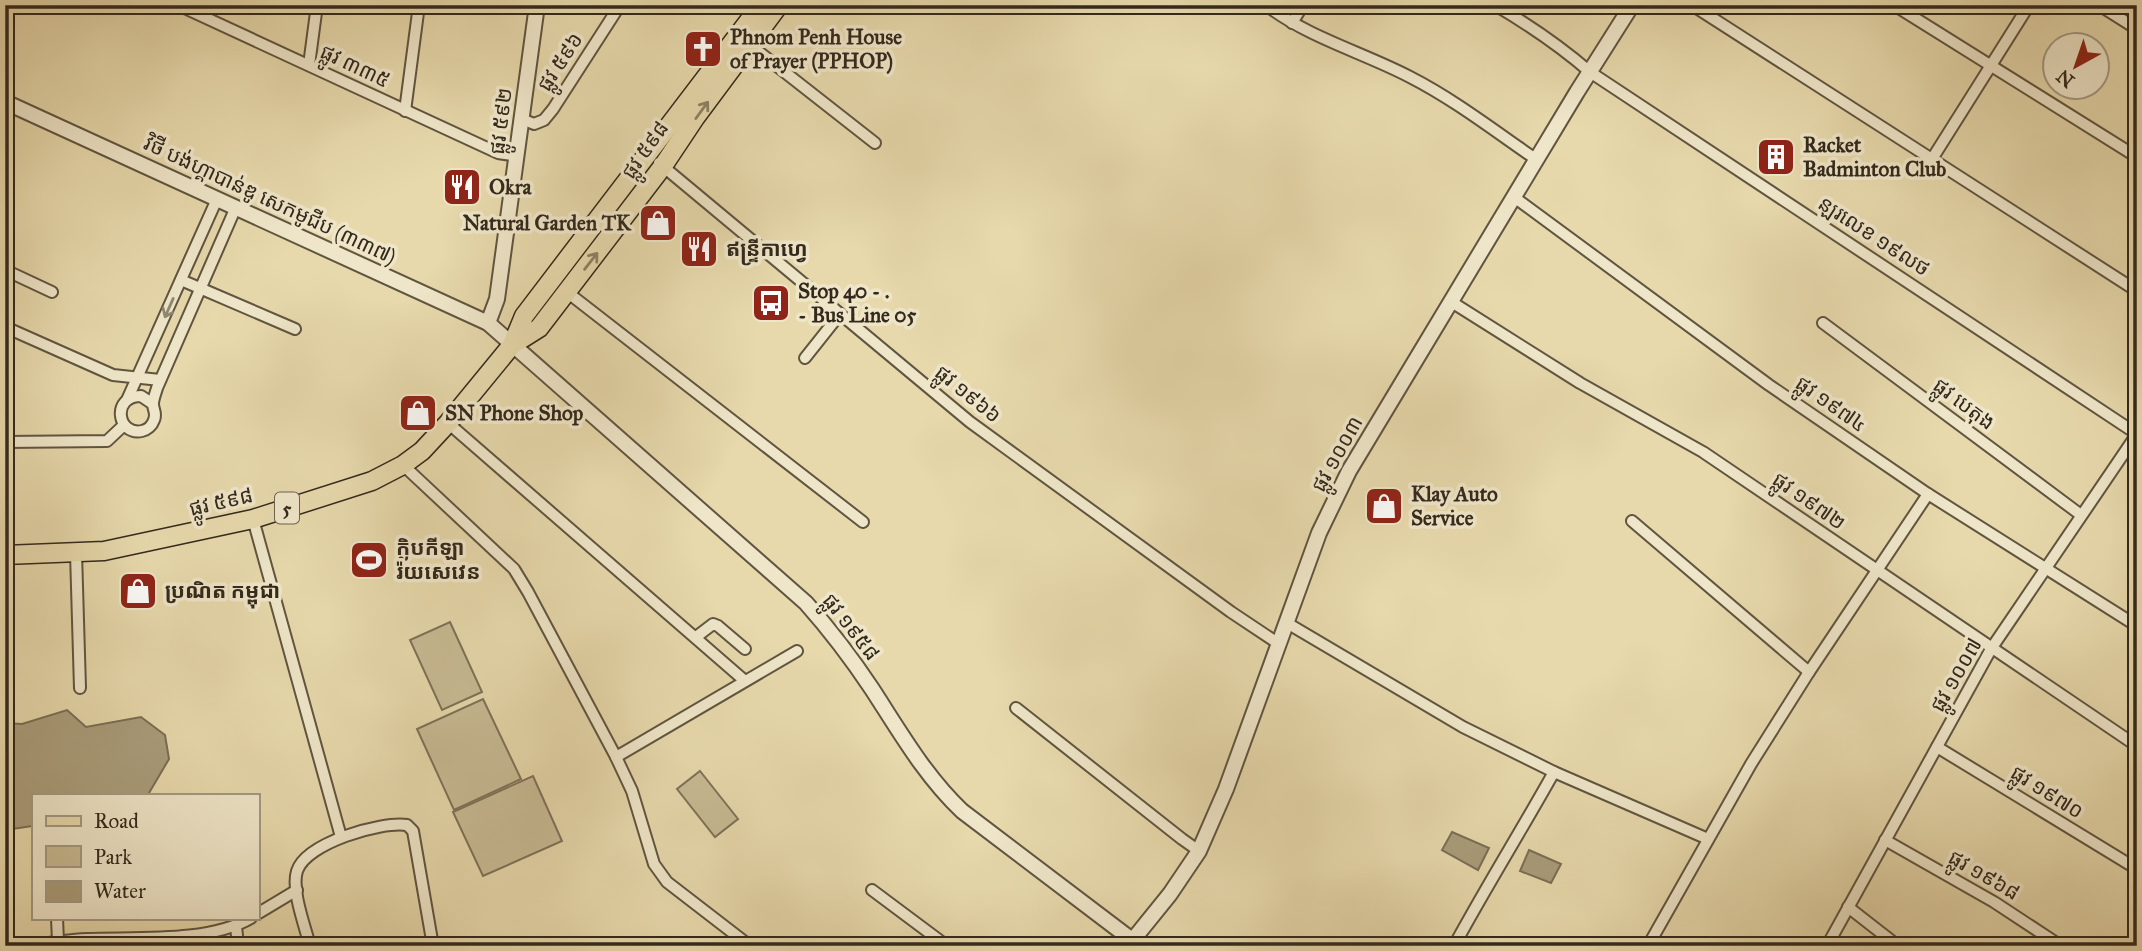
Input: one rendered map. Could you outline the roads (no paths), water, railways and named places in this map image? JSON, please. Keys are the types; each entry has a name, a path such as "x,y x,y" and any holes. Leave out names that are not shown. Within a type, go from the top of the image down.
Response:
{"main road":[{"name":"ផ្លូវ ៥៩៨","path":"512,345 539,328 663,166 743,40 761,5"},
{"name":"ផ្លូវ ៥៩៨","path":"5,555 104,551 253,519 347,490 403,466 422,451 448,423 512,345 524,316 648,154 743,40 779,5"}],"street":[{"name":"ផ្លូវ ៣៣៥","path":"178,5 498,153 518,156"},
{"path":"309,65 317,5"},
{"path":"405,111 419,5"},
{"name":"ផ្លូវ ៥៩២","path":"488,323 498,299 537,5"},
{"name":"ផ្លូវ ៥៩៦","path":"522,119 534,124 544,120 553,110 620,5"},
{"path":"1266,5 1317,36 1414,79 1537,160"},
{"path":"1292,23 1303,5"},
{"path":"1495,5 1559,46 1590,72"},
{"name":"ផ្លូវ ១០០៣","path":"1134,944 1199,851 1226,789 1319,534 1349,471 1632,5"},
{"path":"1692,5 2137,291"},
{"path":"1894,5 2137,157"},
{"path":"1932,159 2029,5"},
{"path":"2099,5 2137,29"},
{"path":"743,40 875,143"},
{"name":"ន្ឡរលេខ ១៩លថ","path":"1590,72 2137,434"},
{"name":"វិថី បង់ហ្គាបាន់ឌូ សេកមូជីប (៣៣៧)","path":"5,102 488,323 512,345"},
{"name":"ផ្លូវ ១៩៦៦","path":"648,154 970,422 1279,644"},
{"name":"ផ្លូវ ១៩៧៤","path":"1514,197 1728,355 1928,494 2137,626"},
{"path":"217,199 138,377 121,409 121,420 134,431 146,430 154,421 153,404 160,380 236,207"},
{"path":"5,270 52,292"},
{"path":"181,280 295,329"},
{"path":"567,292 863,522"},
{"name":"ផ្លូវ ១៩៧២","path":"1450,301 1580,383 1703,452 2137,747"},
{"path":"805,358 841,314"},
{"name":"ផ្លូវ បេតុង","path":"1823,323 2081,515"},
{"path":"5,327 113,375 160,380"},
{"name":"ផ្លូវ ១៩៥៨","path":"512,345 806,603 827,626 929,776 948,798 1134,944"},
{"path":"127,400 141,396 153,404"},
{"path":"448,423 745,681"},
{"path":"5,442 107,441 124,425"},
{"name":"ផ្លូវ ១០០៧","path":"1827,946 1992,649 2137,434"},
{"path":"403,466 513,569 528,592 616,757 632,791 654,864 667,882 750,946"},
{"path":"1648,946 1751,764 1928,494"},
{"path":"253,519 341,837"},
{"path":"1632,521 1809,672"},
{"path":"76,552 80,688"},
{"path":"1287,622 1463,727 1554,772 1708,839"},
{"path":"696,637 713,624 745,649"},
{"path":"616,757 797,651"},
{"path":"1016,708 1199,851"},
{"name":"ផ្លូវ ១៩៧០","path":"1937,747 2137,869"},
{"path":"1457,945 1486,887 1554,772"},
{"path":"310,946 297,890 297,873 303,860 318,848 341,837 397,823 407,825 413,831 433,946"},
{"name":"ផ្លូវ ១៩៦៨","path":"1885,840 1994,902 2061,946"},
{"path":"259,913 297,890"},
{"path":"872,890 947,946"},
{"path":"1848,907 1898,946"},
{"path":"57,920 58,942"},
{"path":"28,946 58,942 174,941 236,926 247,920"},
{"path":"236,926 238,946"}],"water":[{"path":"67,710 86,727 141,717 165,735 169,759 150,794 32,794 32,826 5,830 5,723 22,724"},
{"path":"1452,832 1489,848 1478,870 1442,850"},
{"path":"1529,850 1561,864 1551,883 1520,871"}],"place":[{"name":"Phnom Penh House of Prayer (PPHOP)","path":"703,49"},
{"name":"Racket Badminton Club","path":"1776,157"},
{"name":"Okra","path":"462,187"},
{"name":"Natural Garden TK","path":"658,223"},
{"name":"ឥន្ទ្រីកាហ្វេ","path":"699,249"},
{"name":"Stop 40 - . - Bus Line 05","path":"771,303"},
{"name":"SN Phone Shop","path":"418,413"},
{"name":"Klay Auto Service","path":"1384,506"},
{"name":"ក្លិបកីឡា រ៉យសេវេន","path":"369,560"},
{"name":"ប្រណិត កម្ពុជា","path":"138,591"}]}
